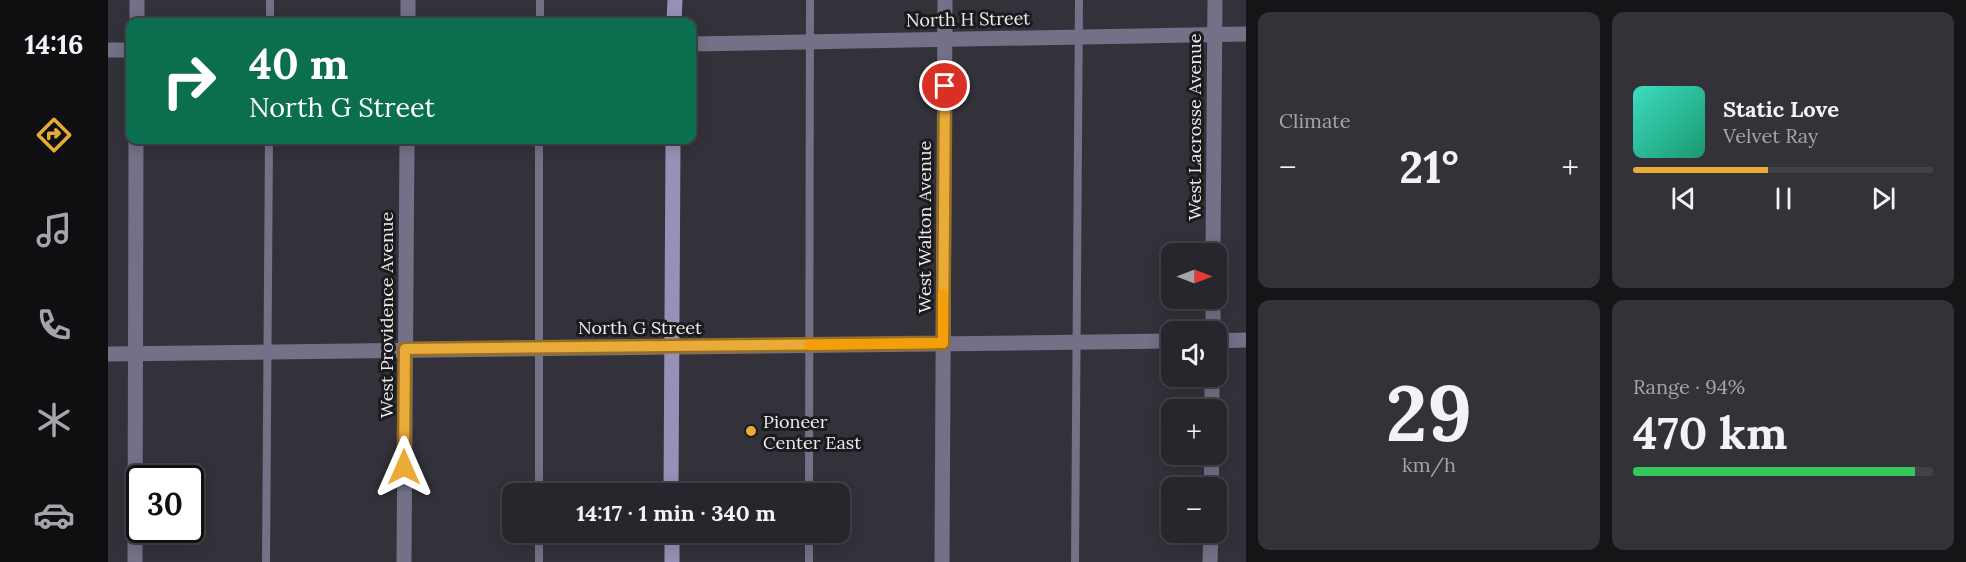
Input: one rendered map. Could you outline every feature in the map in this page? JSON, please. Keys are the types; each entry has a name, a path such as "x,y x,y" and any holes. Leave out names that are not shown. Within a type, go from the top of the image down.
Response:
{"street":[{"path":"137,0 137,18"},
{"path":"408,0 408,18"},
{"path":"674,18 675,0"},
{"name":"West Walton Avenue","path":"942,562 945,0"},
{"name":"West Lacrosse Avenue","path":"1213,243 1215,0"},
{"name":"North H Street","path":"696,44 810,40 945,40 1246,34"},
{"path":"108,50 126,50"},
{"path":"135,562 136,144"},
{"name":"West Providence Avenue","path":"404,562 407,144"},
{"path":"671,483 673,144"},
{"name":"North G Street","path":"108,354 1075,340 1161,341"},
{"path":"1227,341 1246,340"},
{"path":"672,543 672,562"},
{"path":"1210,562 1211,543"}],"lane":[{"path":"270,0 270,18"},
{"path":"540,0 540,18"},
{"path":"809,483 810,0"},
{"path":"1075,562 1079,0"},
{"path":"266,562 270,144"},
{"path":"539,144 539,483"},
{"path":"539,543 539,562"},
{"path":"809,543 809,562"}],"slow traffic":[{"path":"809,345 943,343 943,294"}],"place":[{"name":"Pioneer Center East","path":"751,431"}],"route":[{"path":"404,467 405,349 943,343 945,86"}]}
